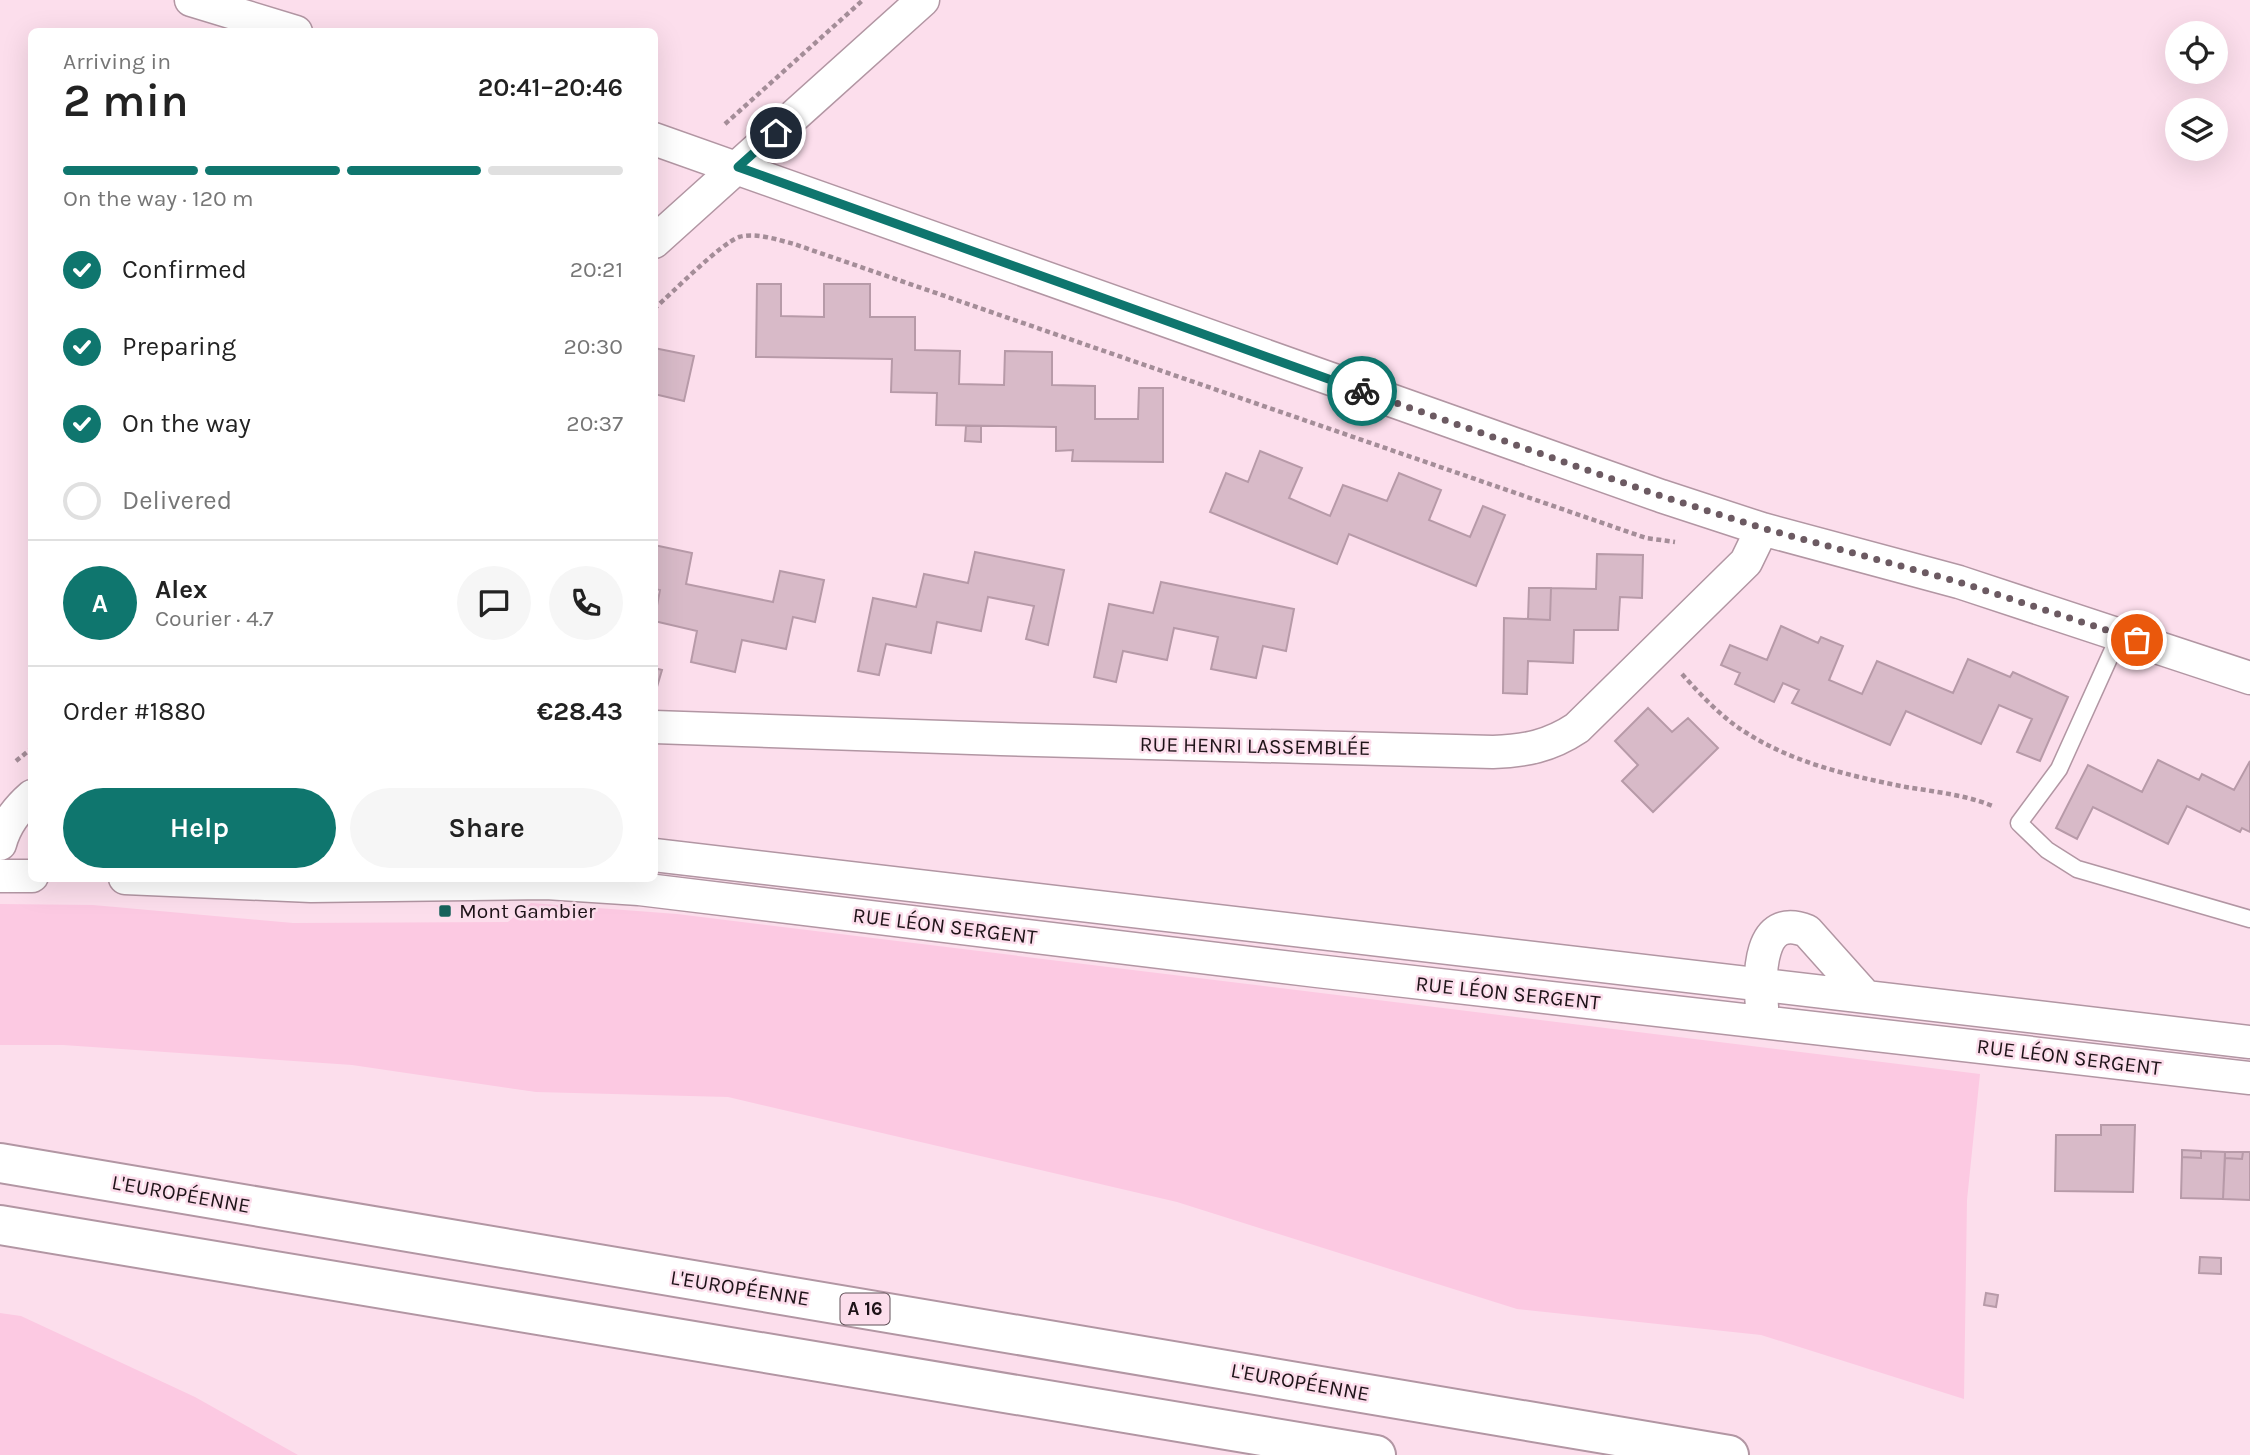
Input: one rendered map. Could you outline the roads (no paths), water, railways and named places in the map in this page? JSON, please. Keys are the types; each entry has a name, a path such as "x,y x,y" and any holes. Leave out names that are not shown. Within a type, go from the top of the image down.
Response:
{"highway":[{"name":"L'EUROPÉENNE","path":"0,1163 1729,1455"},
{"path":"0,1225 1376,1455"}],"street":[{"path":"191,0 283,28"},
{"path":"658,238 923,0"},
{"path":"658,140 1661,496 1762,528 1959,582 2250,678"},
{"name":"RUE HENRI LASSEMBLÉE","path":"658,727 1001,739 1514,751 1547,745 1577,728 1746,562 1762,528"},
{"path":"0,844 13,816 28,800"},
{"name":"RUE LÉON SERGENT","path":"658,855 2250,1042"},
{"path":"0,876 28,876"},
{"name":"RUE LÉON SERGENT","path":"218,882 311,886 546,883 639,889 1290,968 2250,1078"},
{"path":"1763,1022 1761,985 1764,953 1771,936 1781,928 1794,927 1807,931 1866,997"}],"lane":[{"path":"2120,634 2059,769 2019,823 2047,850 2077,869 2250,919"}],"place":[{"name":"Mont Gambier","path":"445,911"}]}
